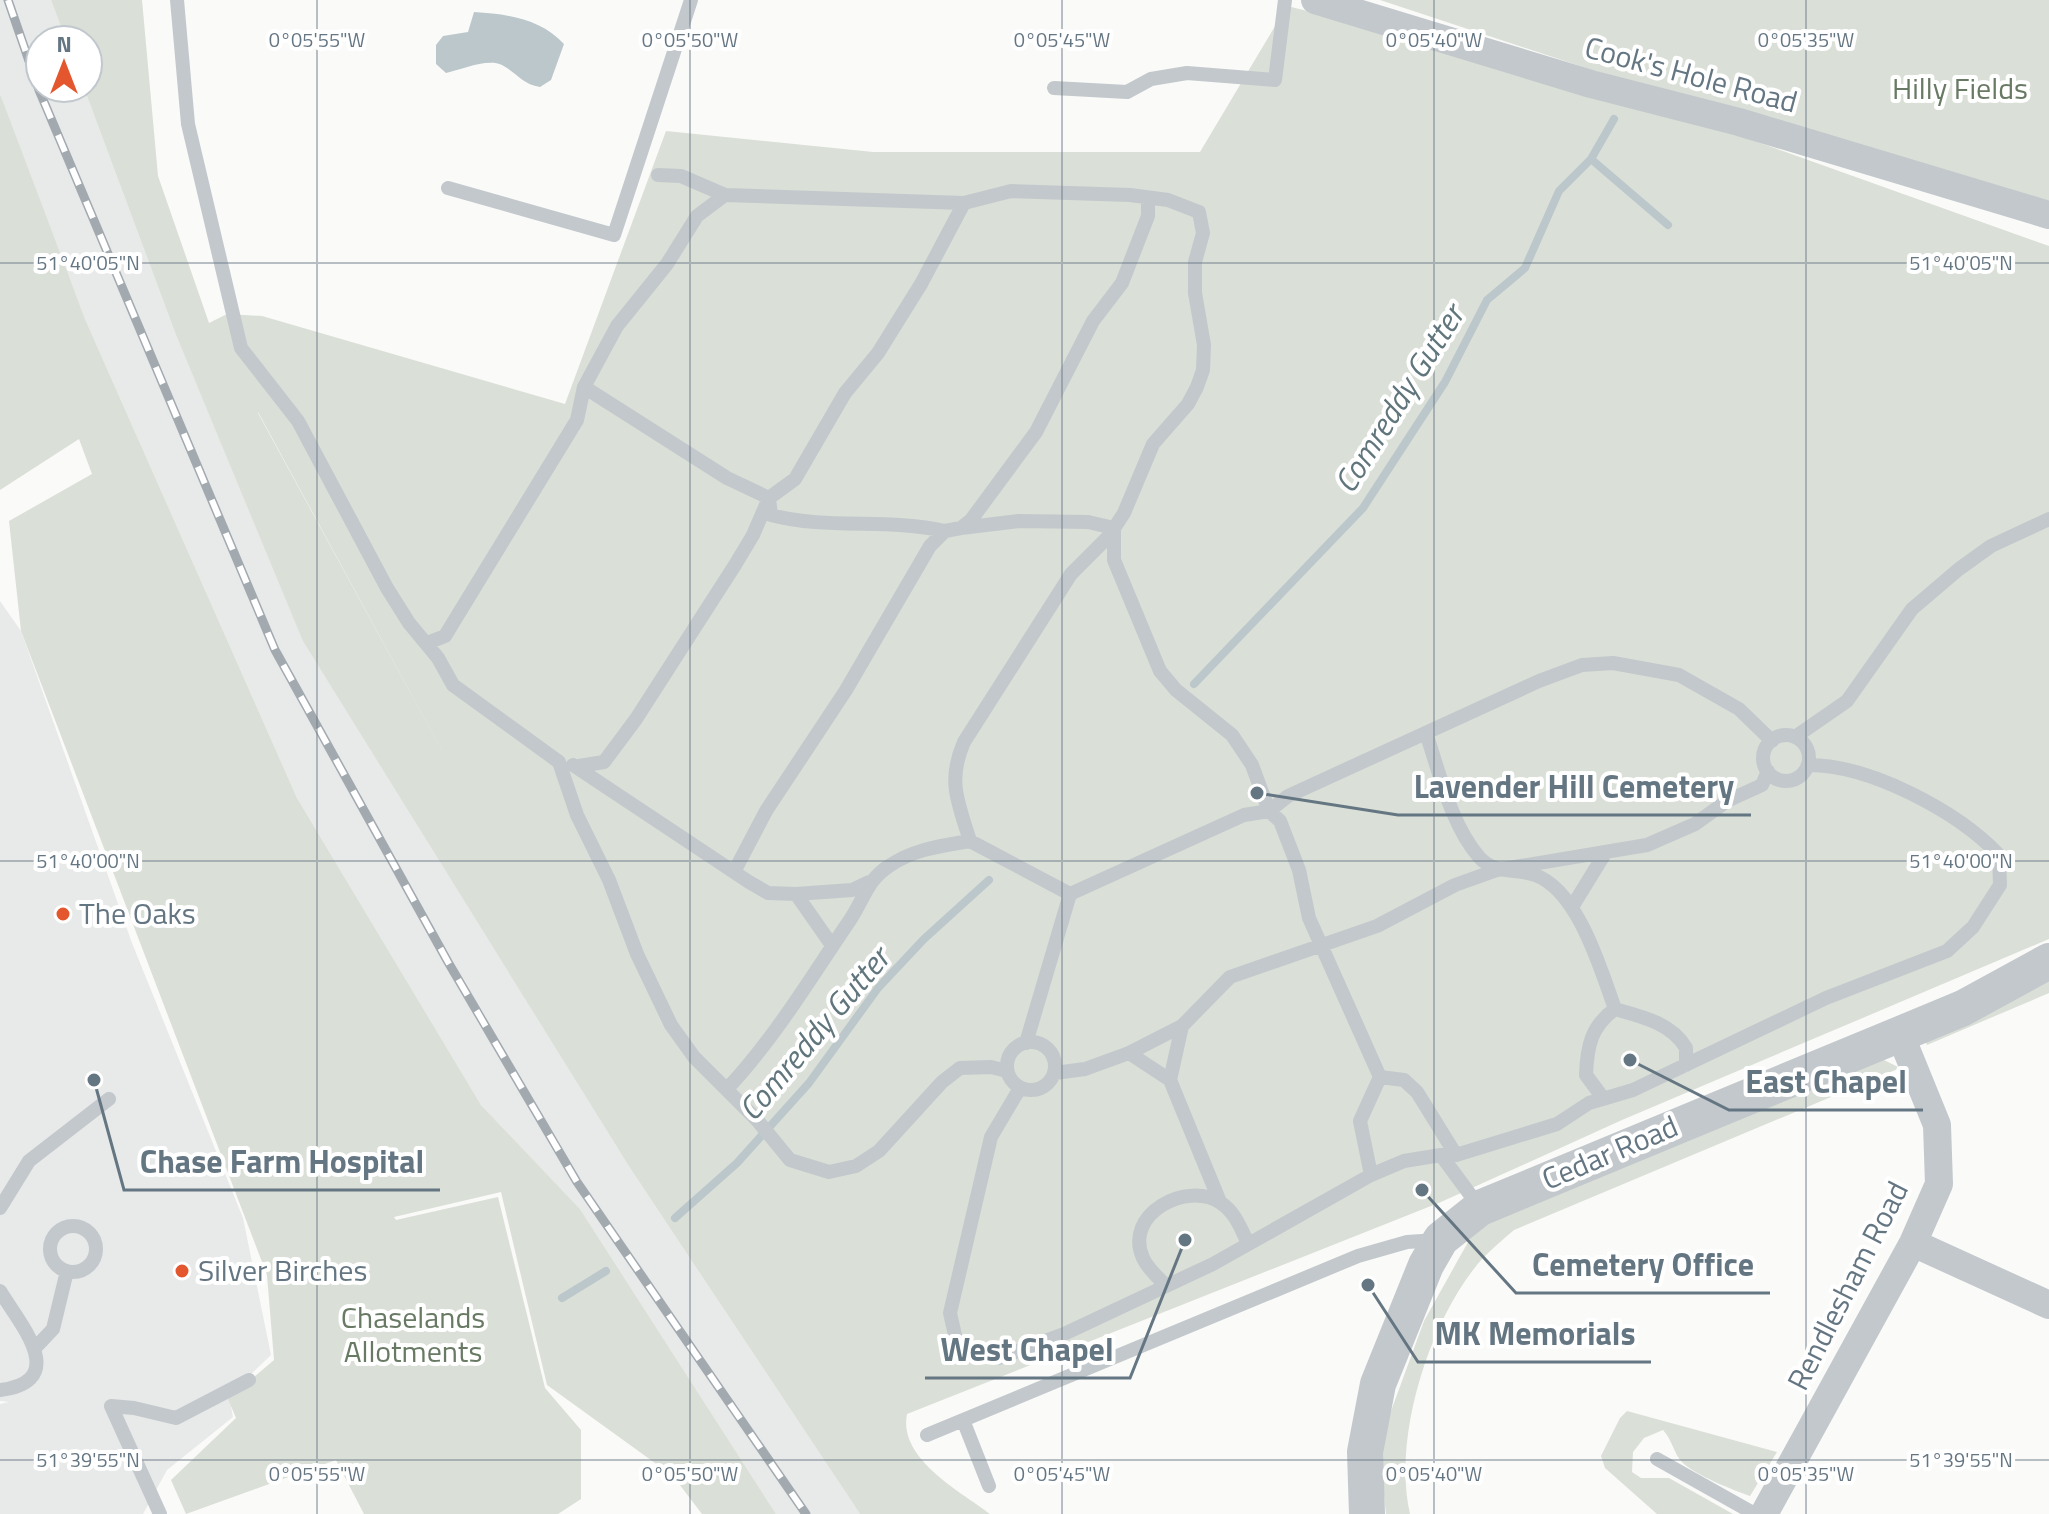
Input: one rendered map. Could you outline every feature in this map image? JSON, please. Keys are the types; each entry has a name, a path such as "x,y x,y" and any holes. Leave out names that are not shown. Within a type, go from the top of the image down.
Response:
{"street":[{"name":"Cook's Hole Road","path":"1315,0 1591,84 1739,122 2049,215"},
{"name":"Cedar Road","path":"1441,1239 1480,1208 1963,1008 2049,961"},
{"name":"Rendlesham Road","path":"1764,1514 1913,1243 1939,1184 1941,1157 1937,1125 1900,1034"},
{"path":"1367,1514 1363,1480 1365,1452 1378,1384 1412,1298 1441,1239"},
{"path":"1913,1243 2049,1305"}],"lane":[{"path":"177,0 188,124 241,348 298,421 387,588 453,685 559,762 579,766 604,762 636,719 753,535 769,498 795,479 845,393 878,353 921,284 964,203"},
{"path":"448,188 614,235 691,0"},
{"path":"1054,88 1127,92 1151,79 1187,73 1275,80 1285,0"},
{"path":"658,175 681,176 725,195 964,203 1011,191 1148,198 1189,206 1199,212 1203,233 1195,262 1195,293 1202,329 1203,370 1188,404 1153,444 1124,513 1071,574 960,752 953,786 970,841"},
{"path":"427,643 445,636 517,523 577,420 584,387 603,348 625,314 667,264 697,216 725,195"},
{"path":"961,528 984,505 1036,432 1093,321 1122,283 1148,216 1148,198"},
{"path":"584,387 727,478 769,498"},
{"path":"769,498 771,515 803,523 919,525 945,531 1019,521 1088,522 1114,528"},
{"path":"1795,737 1847,701 1912,609 1991,546 2049,519"},
{"path":"1114,528 1114,560 1160,671 1176,690 1232,735 1252,765 1269,811 1280,821 1299,870 1309,918 1380,1077 1360,1121 1371,1175"},
{"path":"734,872 766,811 846,690 930,546 945,531"},
{"path":"1026,1043 1070,894 1244,815 1269,811 1288,796 1539,681 1582,665 1613,663 1679,675 1739,709 1772,741"},
{"path":"1426,733 1463,829 1479,857 1497,870 1537,875 1572,907 1615,1009"},
{"path":"1020,1088 991,1137 950,1313 957,1344 972,1356 999,1358 1064,1334 1315,1210 1371,1175 1404,1161 1448,1155 1557,1124 1603,1098 1633,1090 1874,977 1947,951 1973,927 2000,885 1999,855 1953,817 1838,765 1809,765 1791,781 1775,778 1768,771 1764,756 1772,741 1786,735 1795,737 1806,746 1809,765"},
{"path":"559,762 577,815 671,1025 694,1057 757,1120 790,1160 829,1172 856,1166 879,1151 942,1082 960,1068 991,1067 1007,1071 1020,1088 1041,1089 1055,1073 1085,1069 1129,1053 1182,1026 1230,977 1377,926 1455,885 1497,870 1604,855 1647,845 1695,824 1727,801 1762,785 1768,771"},
{"path":"579,766 636,810 768,893 852,890 869,882 913,851 970,841 1070,894"},
{"path":"1572,907 1604,855"},
{"path":"727,1089 789,1012 831,944 852,918 869,882"},
{"path":"796,894 831,944"},
{"path":"1615,1009 1640,1016 1672,1032 1686,1048 1686,1065"},
{"path":"1603,1098 1586,1075 1587,1049 1601,1019 1615,1009"},
{"path":"1170,1080 1182,1026"},
{"path":"1007,1071 1013,1050 1026,1043 1042,1044 1050,1052 1055,1073"},
{"path":"1129,1053 1170,1080 1220,1202 1238,1222 1248,1243"},
{"path":"1380,1077 1404,1080 1417,1092 1448,1155 1480,1208"},
{"path":"0,1208 29,1161 109,1099"},
{"path":"1166,1286 1142,1256 1141,1234 1148,1216 1176,1197 1190,1194 1220,1202"},
{"path":"927,1435 1358,1256 1407,1242 1441,1239"},
{"path":"35,1348 53,1329 67,1271"},
{"path":"0,1291 35,1348 38,1361 34,1374 24,1384 0,1390"},
{"path":"160,1514 111,1406 176,1418 249,1380"},
{"path":"963,1420 989,1486"},
{"path":"1657,1459 1755,1514"}],"shaded area":[{"path":"0,0 51,0 60,24 24,24 24,104 90,104 176,335 304,641 630,1168 860,1514 776,1514 580,1209 481,1105 297,798 85,319 0,94"},
{"path":"474,12 523,19 555,36 564,44 551,80 540,87 534,86 496,63 446,73 436,64 436,45 443,36 468,32"},
{"path":"0,601 21,631 132,943 243,1218 271,1355 229,1395 233,1417 167,1470 143,1514 0,1514 0,1404 9,1402 0,1401"}],"green space":[{"path":"51,0 142,0 158,176 209,323 227,314 262,316 565,404 666,131 873,152 1200,152 1287,6 1567,74 2049,246 2049,939 1622,1120 1441,1202 907,1414 907,1430 921,1459 948,1484 990,1514 860,1514 630,1168 303,641 176,335 90,104 104,104 104,24 60,24","holes":["258,412 466,795 258,413"]},
{"name":"Hilly Fields","path":"1380,0 2049,0 2049,210 1583,67"},
{"name":"Chaselands Allotments","path":"0,94 85,319 297,798 481,1105 580,1209 776,1514 702,1514 673,1476 547,1385 501,1192 394,1217 396,1220 498,1197 545,1388 581,1430 581,1499 558,1514 364,1514 336,1460 186,1514 171,1480 236,1418 228,1399 274,1360 267,1275 21,631 9,521 92,474 79,439 0,490"},
{"path":"2049,974 2049,993 1927,1045 1920,1030"},
{"path":"1882,1059 1900,1068 1514,1230 1498,1244 1463,1284 1432,1345 1411,1415 1406,1450 1410,1514 1386,1514 1380,1458 1387,1422 1424,1321 1477,1226"},
{"path":"1627,1411 1777,1452 1750,1496 1714,1482 1688,1467 1679,1459 1663,1430 1644,1438 1633,1452 1632,1472 1641,1478 1669,1478 1733,1514 1657,1514 1605,1468 1601,1456 1620,1418"}],"waterway":[{"name":"Comreddy Gutter","path":"1194,684 1363,508 1445,382 1487,300 1525,268 1559,191 1591,159 1614,119"},
{"path":"1591,159 1668,225"},
{"name":"Comreddy Gutter","path":"675,1218 737,1163 809,1083 878,988 924,939 989,880"},
{"name":"Comreddy Gutter","path":"562,1298 606,1271"}],"railway":[{"path":"8,0 39,90 275,650 448,962 577,1182 806,1514"}],"place":[{"name":"Lavender Hill Cemetery","path":"1257,793"},
{"name":"The Oaks","path":"63,914"},
{"name":"East Chapel","path":"1630,1060"},
{"name":"Chase Farm Hospital","path":"94,1080"},
{"name":"Cemetery Office","path":"1422,1190"},
{"name":"West Chapel","path":"1185,1240"},
{"name":"Silver Birches","path":"182,1271"},
{"name":"MK Memorials","path":"1368,1285"}]}
